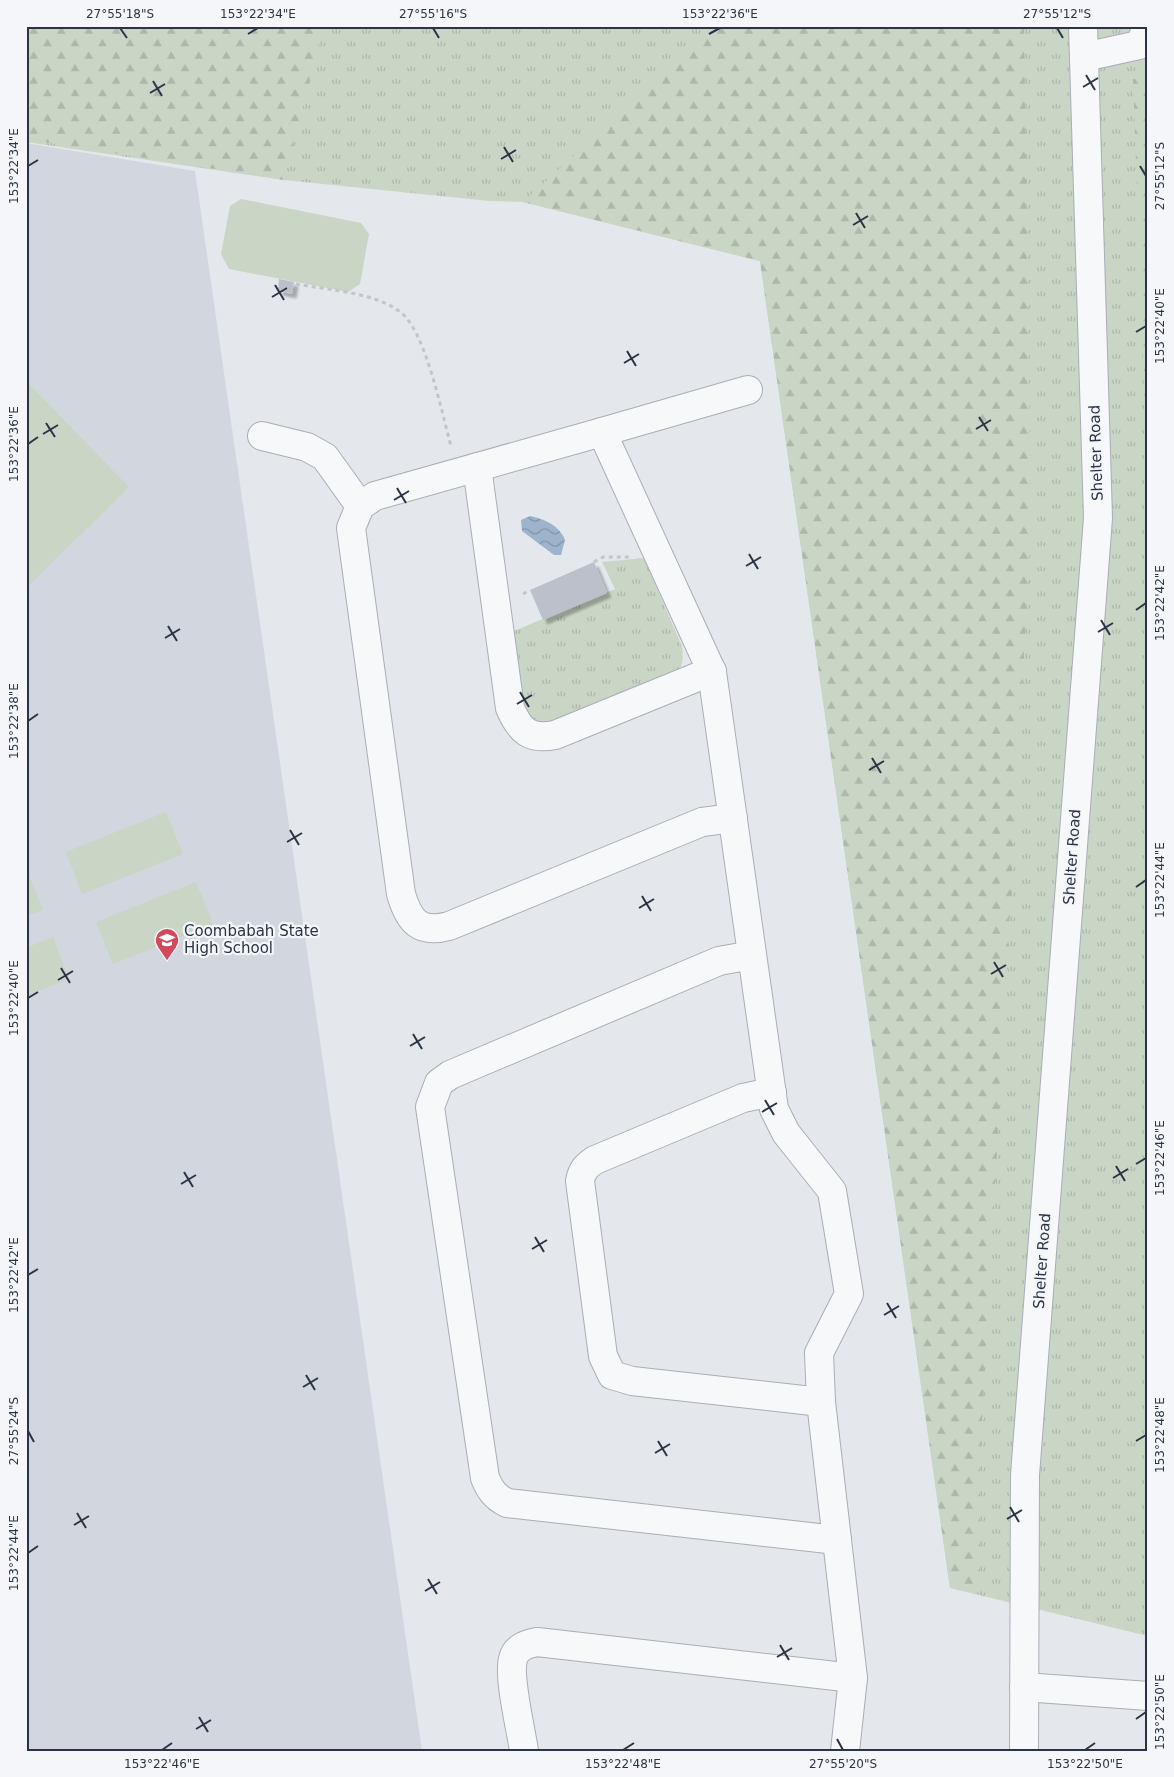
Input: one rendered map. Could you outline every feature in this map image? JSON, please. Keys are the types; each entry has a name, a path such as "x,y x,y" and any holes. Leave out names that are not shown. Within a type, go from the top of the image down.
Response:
{"street":[{"name":"Shelter Road","path":"1024,1751 1025,1475 1098,518 1083,26"},
{"path":"1084,57 1139,45 1148,26"},
{"path":"733,818 702,822 449,926 428,929 412,920 401,894 351,528 360,506 375,496 748,390"},
{"path":"602,432 712,671 774,1109 786,1133 832,1191 849,1294 819,1353 821,1402 853,1678 845,1751"},
{"path":"262,436 307,447 325,456 360,506"},
{"path":"468,470 510,708 516,723 534,736 555,736 712,671"},
{"path":"752,955 719,961 450,1075 439,1084 430,1107 485,1478 490,1491 507,1503 837,1540"},
{"path":"772,1092 743,1098 586,1165 580,1181 603,1356 612,1375 632,1381 821,1402"},
{"path":"524,1751 512,1672 513,1658 519,1649 537,1642 853,1678"},
{"path":"1024,1687 1148,1696"}],"path":[{"path":"296,284 380,301 400,311 408,319 424,352 468,470"},
{"path":"594,562 603,558 633,556 655,548"}],"shaded area":[{"name":"Coombabah State High School","path":"26,143 195,171 422,1751 26,1751"}],"green space":[{"path":"26,26 1148,26 1148,1636 950,1588 760,261 523,202 489,201 284,180 26,142"},
{"path":"26,26 312,26 322,31 284,180 26,139"},
{"path":"715,26 1024,26 1031,525 980,1459 980,1586 950,1588 760,261 523,202"},
{"path":"1133,79 1148,79 1148,499"},
{"path":"241,199 361,223 369,234 360,284 348,292 229,269 221,254 230,206"},
{"path":"26,381 129,487 26,588"},
{"path":"644,558 681,644 683,659 681,667 676,674 544,728 522,711 509,633 615,589 602,562"},
{"path":"166,812 183,854 82,894 66,852"},
{"path":"26,869 43,910 26,916"},
{"path":"196,882 213,924 113,964 96,922"},
{"path":"53,937 69,979 26,996 26,948"}],"water":[{"path":"530,516 546,521 559,530 565,540 561,555 554,555 522,531 521,520"}],"building":[{"path":"279,279 294,282 292,294 278,291"},
{"path":"594,562 607,593 543,620 530,590"}],"place":[{"name":"Coombabah State High School","path":"167,961"}]}
